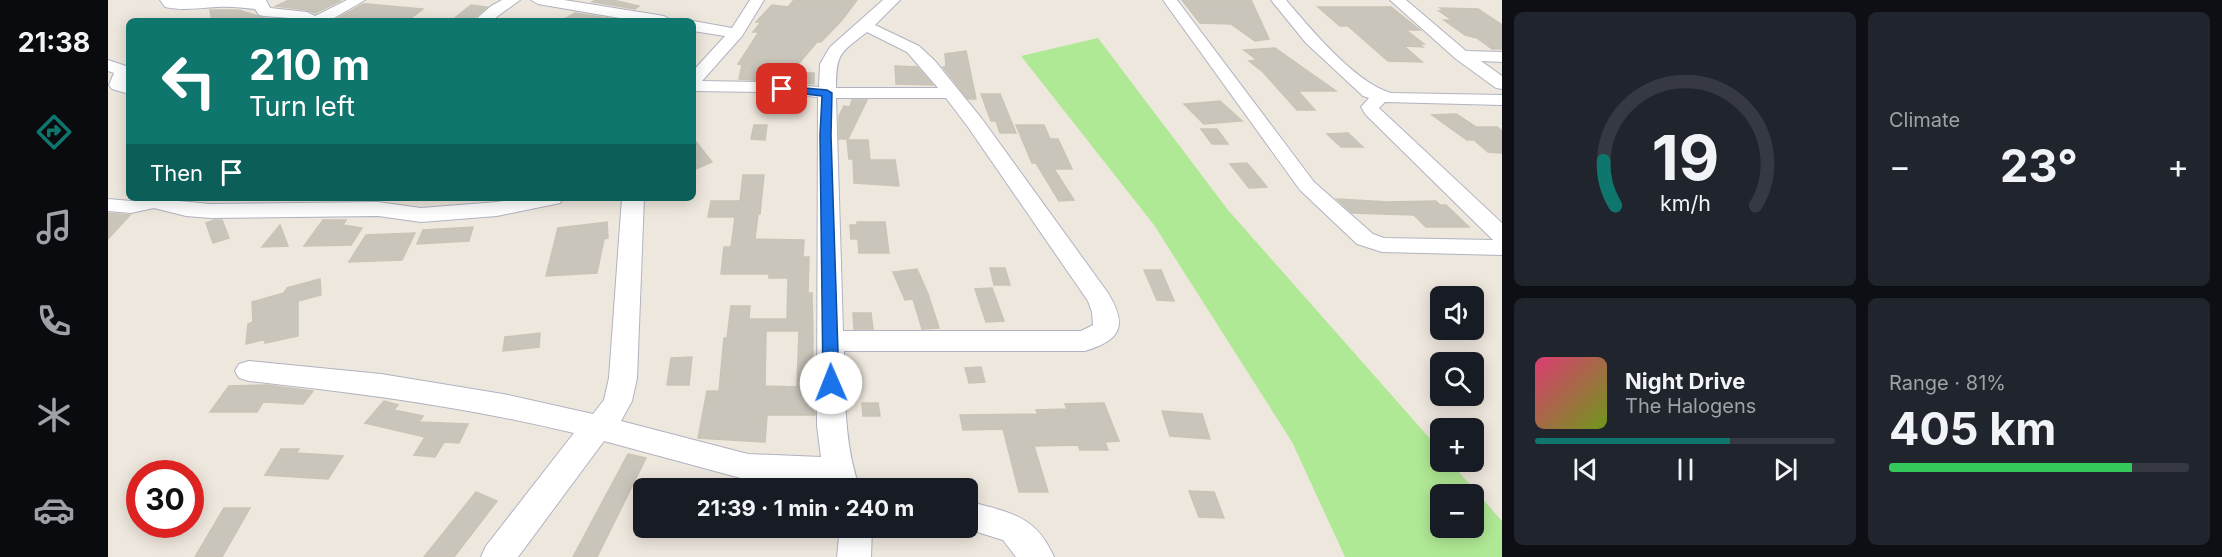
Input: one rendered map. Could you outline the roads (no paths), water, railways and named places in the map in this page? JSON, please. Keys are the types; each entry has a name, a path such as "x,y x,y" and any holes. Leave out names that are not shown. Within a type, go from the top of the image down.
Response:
{"street":[{"path":"167,0 170,4 182,5 219,2 260,3 264,12 309,18"},
{"path":"323,18 358,0"},
{"path":"486,18 513,0"},
{"path":"538,0 646,18"},
{"path":"696,77 727,31 752,0"},
{"path":"1170,0 1197,40 1222,68 1307,186 1365,239 1382,245 1496,243"},
{"path":"1278,0 1312,40 1369,92 1380,97 1502,100"},
{"path":"1397,0 1462,56 1502,84"},
{"path":"841,478 832,426 826,135 828,64 832,53 847,38 866,26 887,1"},
{"path":"696,26 727,31"},
{"path":"830,341 1085,341 1106,330 1105,312 1099,299 1001,159 930,65 913,49 866,26"},
{"path":"696,40 727,31"},
{"path":"1462,56 1502,57"},
{"path":"108,65 123,71 118,85 126,88"},
{"path":"696,86 760,87 827,93 951,93"},
{"path":"1380,97 1370,107 1372,111 1496,243 1502,265"},
{"path":"108,205 132,207 159,201"},
{"path":"166,201 186,209 210,211 378,209 405,205 421,215 465,212 533,201"},
{"path":"498,557 597,427 610,415 618,401 623,378 633,201"},
{"path":"249,371 381,385 503,405 748,467 827,478"},
{"path":"978,518 1014,529 1037,557"},
{"path":"854,557 855,538"}]}
